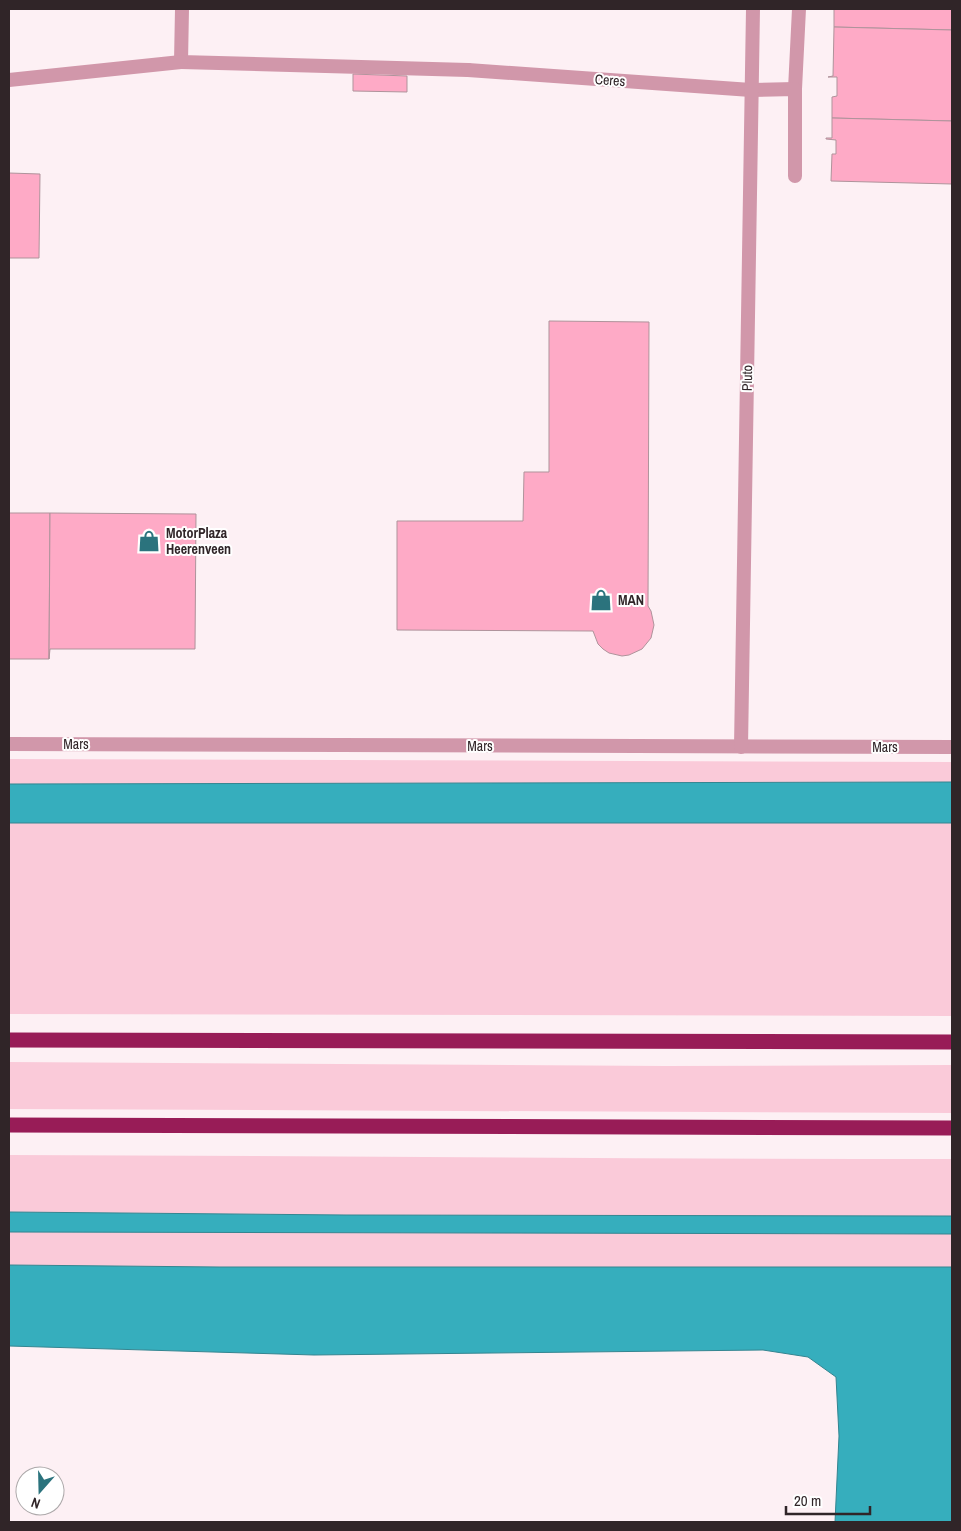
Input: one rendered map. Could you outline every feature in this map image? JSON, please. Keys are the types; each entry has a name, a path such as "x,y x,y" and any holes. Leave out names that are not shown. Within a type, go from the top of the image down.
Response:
{"highway":[{"path":"9,1040 952,1042"},
{"path":"9,1125 952,1128"}],"street":[{"path":"181,62 182,9"},
{"name":"Pluto","path":"741,747 753,9"},
{"path":"796,176 795,89 799,9"},
{"name":"Ceres","path":"9,80 181,62 468,70 751,90 795,89"},
{"name":"Mars","path":"9,744 952,747"}],"shaded area":[{"path":"9,759 952,762 952,782 9,784"},
{"path":"9,823 952,823 952,1016 9,1014"},
{"path":"9,1062 665,1066 952,1065 952,1113 9,1109"},
{"path":"9,1155 952,1159 952,1216 346,1215 9,1212"},
{"path":"9,1232 952,1234 952,1267 219,1267 9,1265"}],"water":[{"path":"952,782 952,823 9,823 9,784"},
{"path":"9,1212 346,1215 952,1216 952,1234 9,1232"},
{"path":"9,1265 219,1267 952,1267 952,1522 835,1522 839,1436 836,1377 808,1357 763,1350 314,1355 9,1346"}],"building":[{"path":"834,9 952,9 952,30 834,27"},
{"path":"834,27 952,30 952,121 832,118 832,97 837,96 837,77 828,77 833,76"},
{"path":"353,74 407,76 407,92 353,91"},
{"path":"832,118 952,121 952,184 831,181 832,154 836,154 836,140 826,138 832,138"},
{"path":"9,173 40,174 39,258 9,258"},
{"path":"549,321 649,322 648,606 654,625 651,638 642,649 622,656 609,653 603,649 598,644 593,631 397,630 397,521 523,521 524,472 549,472"},
{"path":"9,513 50,513 49,659 9,659"},
{"path":"50,513 196,514 195,649 50,649 49,659"}],"place":[{"name":"MotorPlaza Heerenveen","path":"149,541"},
{"name":"MAN","path":"601,600"}]}
